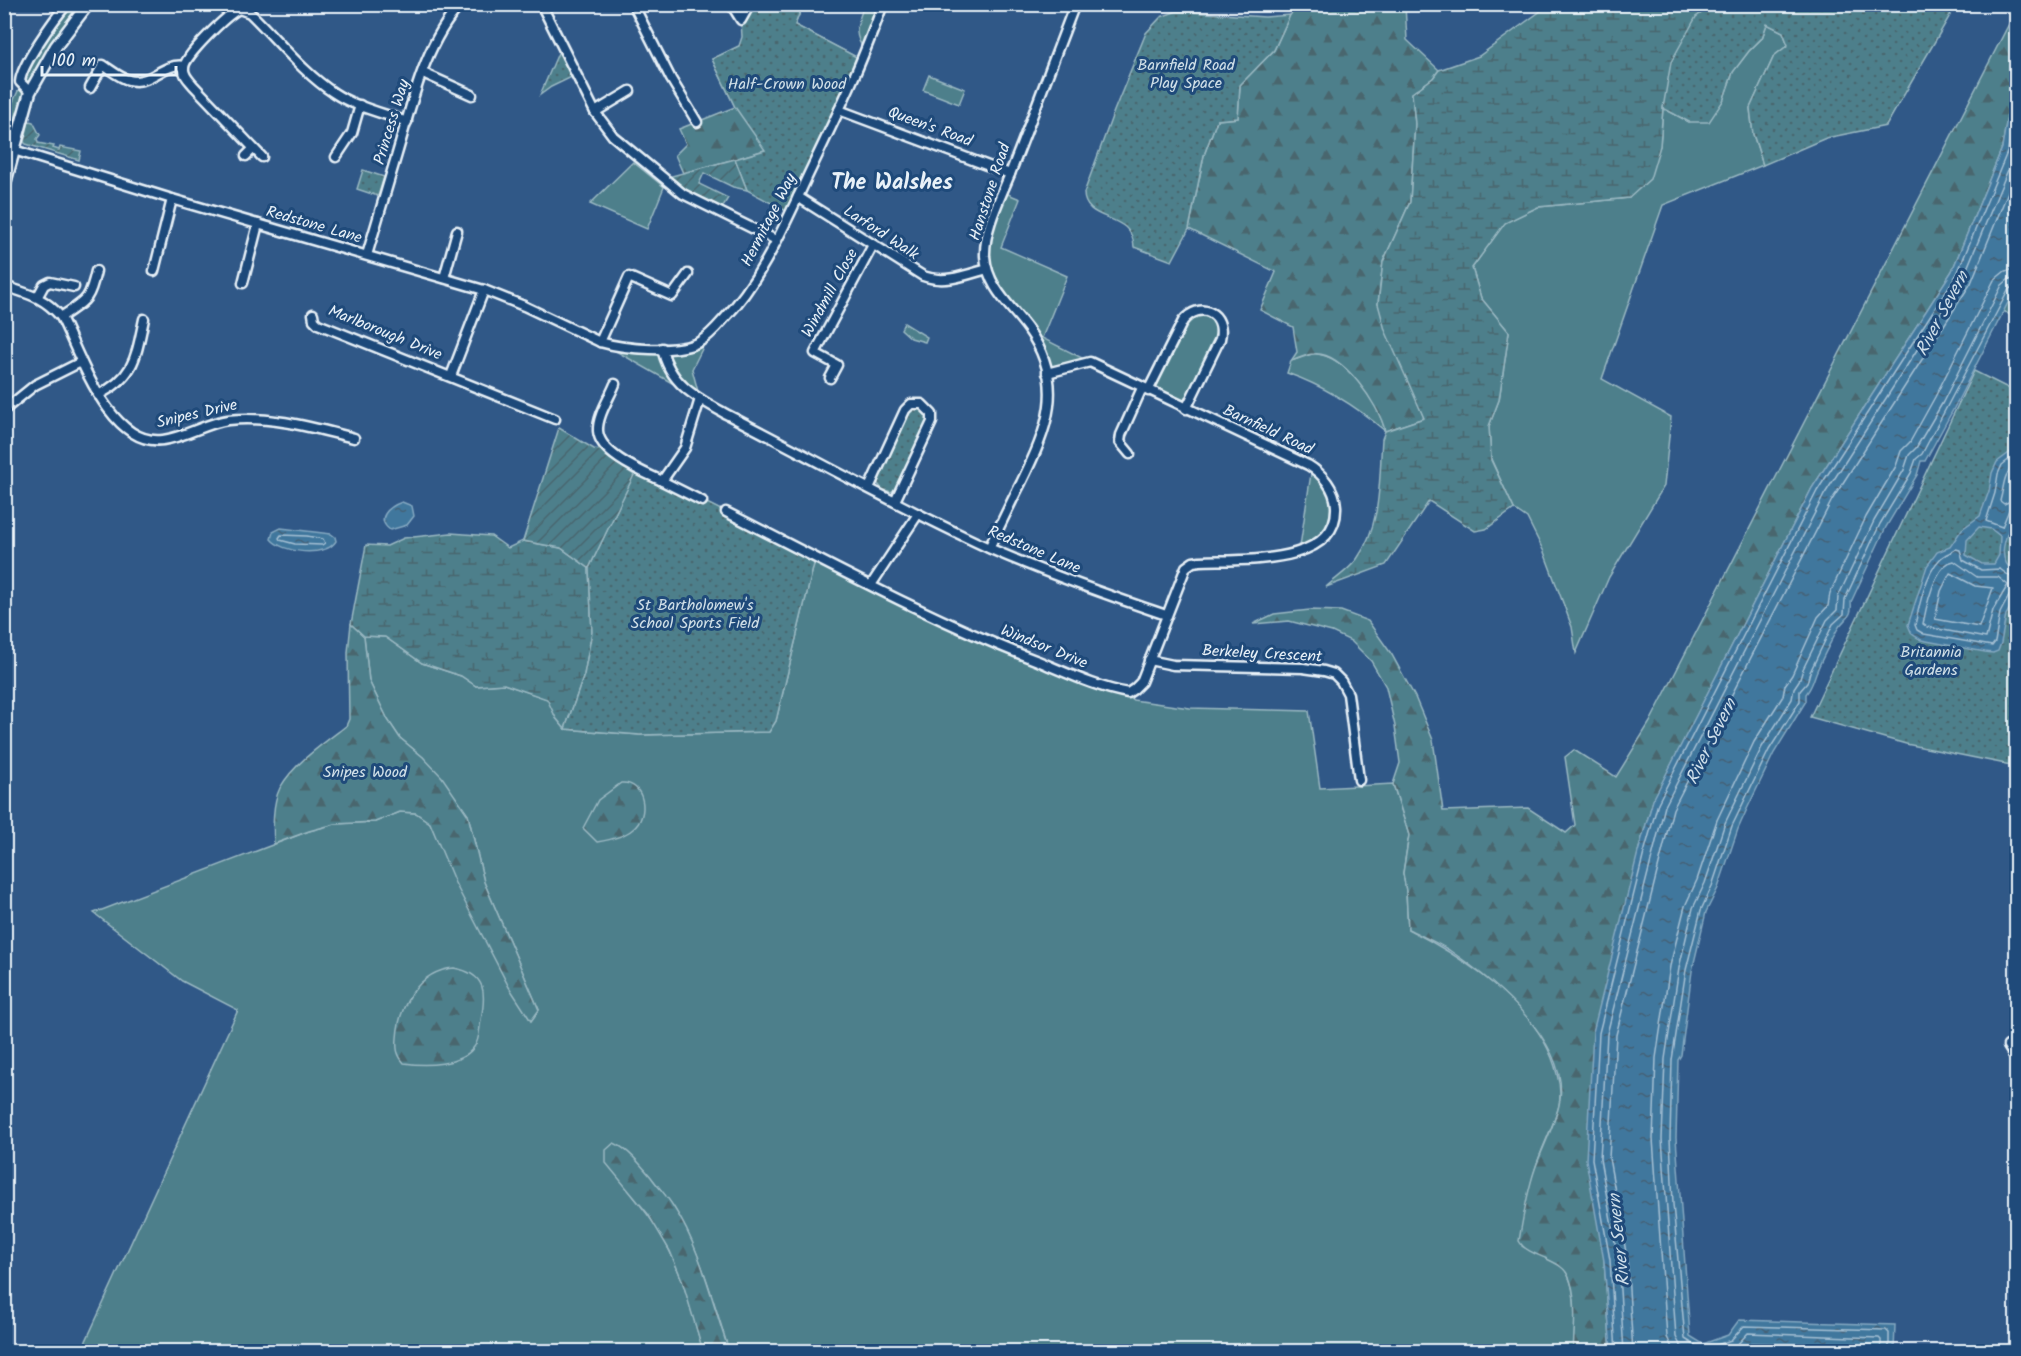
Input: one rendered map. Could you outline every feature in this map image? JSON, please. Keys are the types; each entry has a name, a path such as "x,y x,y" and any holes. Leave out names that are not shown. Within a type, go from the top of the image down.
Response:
{"main road":[{"path":"4,187 9,148 30,92 56,46 88,4"}],"street":[{"path":"30,92 20,82 24,69 67,4"},
{"name":"Princess Way","path":"367,255 423,73 435,43 450,17 462,4"},
{"path":"541,4 596,112 613,136 677,190 776,240"},
{"path":"633,4 671,80 697,122"},
{"path":"731,4 741,20 750,4"},
{"name":"Hermitage Way","path":"600,342 636,349 662,348 698,342 740,303 798,197 862,60 883,4"},
{"name":"Hanstone Road","path":"989,548 1042,440 1050,406 1050,389 1036,343 1023,322 1000,297 987,269 986,242 1075,4"},
{"path":"261,157 183,71 192,53 235,10 244,9 250,13 334,93 407,122"},
{"path":"90,88 103,65 124,78 135,81 147,79 172,65 184,66"},
{"path":"423,73 472,95"},
{"path":"596,112 630,91"},
{"path":"336,157 352,133 360,105"},
{"name":"Queen's Road","path":"839,110 1010,174"},
{"name":"Redstone Lane","path":"9,148 172,199 484,290 600,342"},
{"path":"246,156 253,149"},
{"name":"Larford Walk","path":"798,197 913,272 929,279 954,279 987,269"},
{"path":"154,271 172,199"},
{"path":"243,283 258,224"},
{"path":"444,278 457,231"},
{"name":"Windmill Close","path":"830,378 837,365 815,353 873,245"},
{"path":"61,317 87,300 96,271"},
{"path":"600,342 629,277 672,296 688,274"},
{"path":"38,296 44,285 50,282 74,287"},
{"name":"Snipes Drive","path":"4,286 38,296 61,317 98,395 116,420 130,431 146,439 160,441 176,438 224,420 250,418 309,426 354,438"},
{"name":"Marlborough Drive","path":"451,376 484,290"},
{"path":"1130,454 1120,442 1121,435 1183,321 1189,314 1199,309 1209,311 1218,318 1223,328 1220,339 1186,409"},
{"name":"Marlborough Drive","path":"313,314 318,324 555,419"},
{"path":"98,395 114,387 128,373 135,358 144,319"},
{"name":"Redstone Lane","path":"662,348 664,358 675,380 699,399 918,514 989,548 1064,579 1166,615"},
{"path":"4,410 35,385 81,362"},
{"name":"Barnfield Road","path":"1047,373 1090,362 1312,467 1329,485 1336,508 1330,530 1322,540 1299,553 1280,557 1200,561 1189,564 1166,615"},
{"path":"615,384 599,422 598,432 602,444 624,462 702,501"},
{"path":"662,481 684,448 699,399"},
{"path":"869,488 905,410 911,404 922,404 932,414 932,422 895,501"},
{"name":"Windsor Drive","path":"726,512 1003,648 1120,692 1128,693 1141,682 1166,615"},
{"path":"871,585 918,514"},
{"name":"Berkeley Crescent","path":"1149,660 1173,665 1303,668 1334,674 1348,694 1359,780"},
{"path":"2008,1046 2016,1059"}],"green space":[{"path":"77,4 80,8 30,84 26,83 26,76 36,56 71,5"},
{"name":"Half-Crown Wood","path":"803,4 795,25 862,60 790,213 747,190 735,159 765,150 735,107 712,59 739,46 742,37 741,20 750,5"},
{"name":"Half-Crown Wood","path":"803,5 795,25 862,60 810,136 683,173 675,155 686,144 679,129 735,107 712,59 739,46"},
{"path":"864,5 883,5 866,51 857,34"},
{"path":"1302,5 1405,5 1407,40 1439,70 1433,78 1412,93 1415,124 1410,202 1383,262 1378,304 1424,418 1385,431 1382,420 1368,395 1347,370 1336,361 1325,355 1314,354 1291,361 1297,352 1293,327 1260,310 1276,272 1189,229 1204,155 1217,120 1238,118 1240,85 1274,50 1290,15"},
{"path":"1549,5 1713,5 1696,17 1663,108 1660,146 1650,179 1629,198 1538,207 1505,223 1472,268 1481,298 1509,332 1499,400 1489,426 1491,460 1514,509 1486,529 1475,531 1429,501 1386,565 1326,587 1357,559 1371,531 1378,501 1382,439 1385,431 1424,418 1385,330 1378,304 1383,262 1410,202 1415,124 1412,93 1433,78 1439,70 1479,56"},
{"path":"1713,5 1956,5 1886,126 1826,138 1763,165 1753,134 1750,108 1774,56 1788,45 1783,32 1767,24 1762,38 1733,72 1723,101 1709,122 1689,122 1663,108 1671,62 1696,17"},
{"name":"Barnfield Road Play Space","path":"1177,11 1265,17 1290,15 1274,50 1240,85 1238,118 1217,120 1204,155 1189,229 1172,261 1134,247 1132,236 1126,228 1092,209 1086,203 1084,193 1146,33 1161,17"},
{"path":"2016,19 2016,61 2002,148 1952,271 1812,488 1653,801 1638,852 1604,1261 1611,1351 1573,1351 1574,1306 1571,1283 1567,1274 1558,1264 1527,1249 1519,1241 1532,1178 1559,1105 1560,1082 1554,1059 1542,1037 1526,1016 1487,978 1449,950 1408,929 1403,873 1409,835 1393,784 1400,763 1395,726 1386,687 1371,661 1351,641 1332,632 1289,621 1253,624 1274,614 1310,610 1341,611 1368,621 1392,655 1415,697 1433,740 1443,811 1528,808 1566,833 1575,825 1565,757 1574,750 1616,777 1650,722 2011,20"},
{"path":"1767,24 1783,32 1788,45 1774,56 1750,108 1753,134 1763,165 1663,205 1602,379 1671,417 1664,486 1609,577 1576,653 1572,627 1544,552 1527,518 1514,509 1491,459 1489,426 1499,400 1509,332 1481,298 1472,268 1504,223 1538,207 1629,198 1660,146 1663,108 1689,122 1723,101 1733,72 1762,38"},
{"path":"561,46 576,75 540,95"},
{"path":"929,75 965,89 959,104 923,90"},
{"path":"19,89 24,95 12,126 5,132 5,112 11,106"},
{"path":"29,121 33,122 40,135 37,139 38,143 54,146 53,148 59,150 60,147 81,151 79,160 26,144 24,142"},
{"path":"735,159 747,190 733,187 704,173 699,184 728,198 722,208 692,193 668,177"},
{"path":"633,162 664,187 647,229 590,204"},
{"path":"363,170 384,177 378,196 357,189"},
{"path":"1003,192 1020,199 1001,247 1067,276 1042,338 1090,362 1047,373 1042,357 987,269 985,255"},
{"path":"2016,287 2016,318 2003,311"},
{"path":"1209,311 1223,328 1186,409 1148,391 1189,314"},
{"path":"904,323 927,337 925,342 911,338 901,329"},
{"path":"703,339 704,345 692,369 700,399 600,342 662,348"},
{"path":"1315,353 1333,359 1349,372 1372,401 1385,431 1363,413 1339,398 1287,373 1291,361"},
{"name":"Britannia Gardens","path":"1974,371 2016,392 2016,766 1906,744 1810,717"},
{"path":"915,407 928,414 927,424 897,487 891,492 882,489 878,484 878,477 909,412"},
{"path":"559,428 594,449 601,450 607,457 634,475 589,568 561,548 523,541"},
{"path":"1312,467 1334,496 1330,530 1299,553"},
{"name":"St Bartholomew's School Sports Field","path":"637,468 817,558 776,721 769,732 640,735 565,729 584,675 592,632 589,568"},
{"path":"451,533 491,536 508,548 523,541 561,548 589,568 592,632 584,675 565,729 556,718 547,699 504,684 476,686 461,676 422,663 385,637 364,636 351,624 366,545 387,546 404,538"},
{"path":"817,558 953,625 1120,692 1133,700 1190,708 1309,711 1320,788 1393,784 1409,835 1403,873 1408,929 1476,970 1518,1007 1535,1027 1548,1050 1557,1074 1560,1090 1559,1106 1535,1170 1522,1246 1559,1265 1568,1276 1572,1285 1575,1308 1573,1351 729,1351 692,1242 671,1203 645,1170 620,1179 653,1222 673,1257 703,1351 43,1352 85,1343 238,1010 182,981 94,913 309,831 335,824 375,822 400,812 416,813 430,823 490,948 531,1021 539,1010 484,882 468,815 423,757 400,738 388,720 369,681 364,636 385,637 422,663 461,676 476,686 504,684 548,699 556,718 565,729 640,735 769,732 776,721"},
{"name":"Snipes Wood","path":"351,624 364,636 369,681 388,720 400,738 442,777 468,815 484,882 539,1010 531,1021 509,987 455,883 430,823 416,813 400,812 375,822 335,824 274,844 274,808 280,788 301,762 346,726 349,719 348,652"},
{"path":"621,783 629,784 640,793 642,816 629,832 616,838 597,842 583,828 598,800"},
{"path":"454,968 473,975 482,986 484,1001 476,1044 461,1058 452,1061 432,1064 404,1063 398,1054 397,1042 402,1014 407,1002 421,983 442,971"},
{"path":"614,1143 629,1153 643,1167 683,1223 706,1277 729,1351 703,1351 682,1280 670,1251 648,1214 606,1163 606,1150"}],"water":[{"name":"River Severn","path":"2016,61 2016,287 1954,408 1925,461 1921,461 1917,475 1886,527 1851,602 1851,612 1837,630 1806,694 1806,701 1774,753 1738,829 1718,888 1706,912 1692,971 1681,1055 1678,1060 1676,1138 1690,1336 1703,1344 1728,1335 1739,1320 1895,1325 1894,1351 1611,1351 1604,1261 1586,1160 1593,1032 1653,800 1812,488 1952,271 2002,148"},
{"path":"2016,448 2017,499 2003,550 2008,566 2016,574 2016,597 2006,615 1998,651 1985,652 1921,640 1912,634 1908,625 1927,566 1937,552 1950,547 1962,529 1980,516 1997,462","holes":["1979,527 1991,529 2000,536 1999,555 1994,564 1982,564 1966,555 1967,540"]},
{"path":"402,502 412,506 414,516 407,525 390,530 384,522 385,514"},
{"path":"281,528 331,534 336,541 323,550 314,552 284,548 271,539 273,532"}],"district":[{"name":"The Walshes","path":"892,183"}]}
